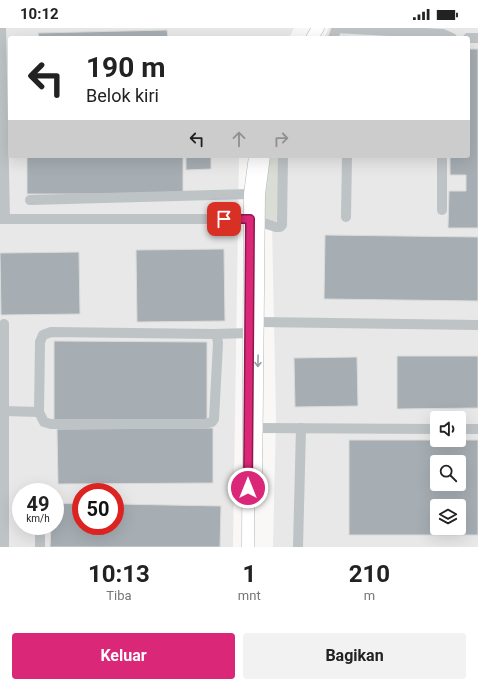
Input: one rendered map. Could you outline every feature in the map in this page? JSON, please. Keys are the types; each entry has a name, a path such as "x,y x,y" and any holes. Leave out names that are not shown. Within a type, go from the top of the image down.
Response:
{"main road":[{"path":"255,158 250,194 255,220 259,322 255,547"},
{"path":"248,547 250,334 255,220 264,158"}],"lane":[{"path":"1,28 2,219 255,220 280,227 282,225 283,158"},
{"path":"336,31 445,35"},
{"path":"346,217 347,158"},
{"path":"442,158 442,210"},
{"path":"30,200 250,194"},
{"path":"259,322 478,325"},
{"path":"3,328 4,547"},
{"path":"214,334 217,337 218,343 215,415 212,422 204,424 51,424 44,422 39,412 40,342 41,338 47,333 250,334"},
{"path":"4,411 39,412"},
{"path":"257,428 430,429"},
{"path":"298,547 300,428"},
{"path":"466,429 478,429"},
{"path":"40,535 40,547"}],"shaded area":[{"path":"0,28 294,28 290,36 8,36 8,158 239,158 233,547 0,547"},
{"path":"329,28 478,28 478,547 273,547 276,417 272,225 274,158 470,158 470,36 325,36"},
{"path":"265,158 280,158 278,221 266,221 261,206"}],"building":[{"path":"167,30 168,36 39,36 38,33"},
{"path":"470,49 478,49 478,228 448,228 449,191 466,191 466,175 450,175 450,158 470,158"},
{"path":"27,158 183,158 183,194 27,194"},
{"path":"186,158 211,158 211,169 186,170"},
{"path":"325,235 478,237 478,301 324,299"},
{"path":"224,249 225,321 137,322 136,250"},
{"path":"79,252 80,314 1,315 0,253"},
{"path":"54,341 207,342 207,422 54,420"},
{"path":"397,356 478,356 478,408 397,409"},
{"path":"357,357 358,406 295,407 294,358"},
{"path":"213,428 213,483 58,483 57,429"},
{"path":"349,440 430,440 430,447 466,447 466,440 478,440 478,535 466,535 466,499 430,499 430,535 349,535"},
{"path":"64,503 72,504 72,535 124,535 124,504 221,506 220,547 50,547 51,535 64,535"}],"route":[{"path":"224,219 250,219 248,488"}]}
